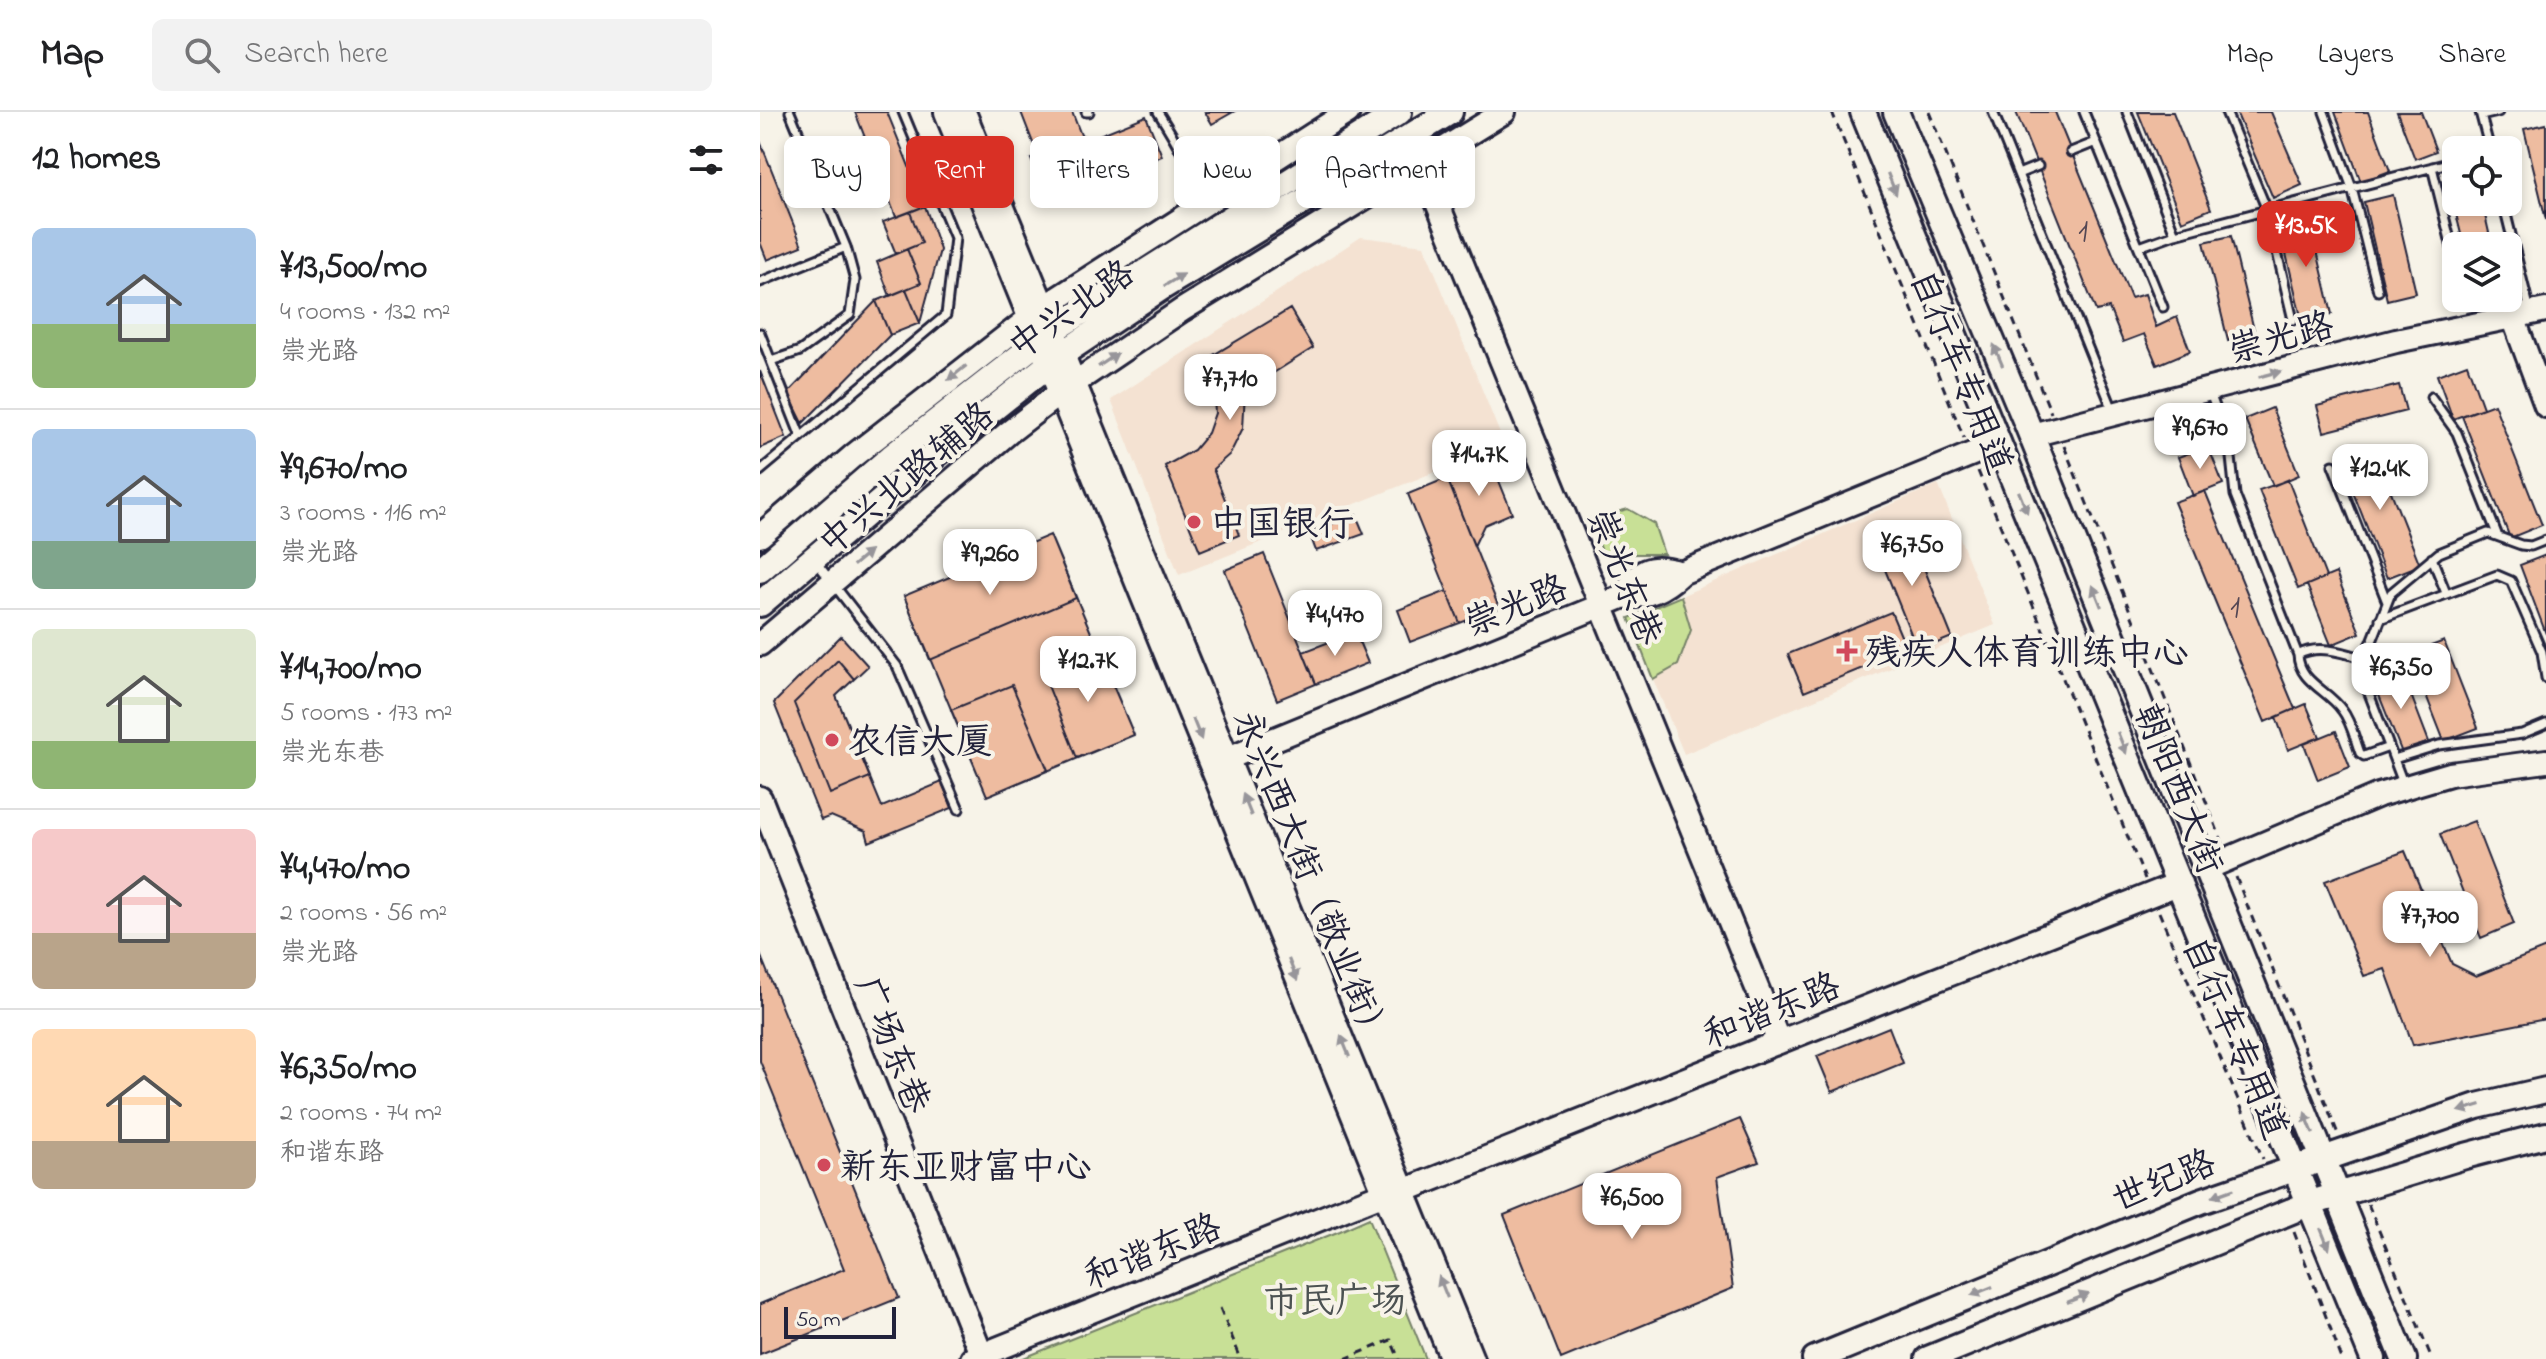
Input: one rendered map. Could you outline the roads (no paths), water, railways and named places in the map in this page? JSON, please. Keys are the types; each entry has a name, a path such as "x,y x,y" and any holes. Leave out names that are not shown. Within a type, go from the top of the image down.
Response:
{"main road":[{"name":"中兴北路","path":"760,570 1042,324 1399,112"},
{"name":"中兴北路","path":"1410,136 1450,112"},
{"name":"朝阳西大街","path":"1863,112 2373,1359"},
{"name":"朝阳西大街","path":"1896,112 2218,864 2349,1192 2404,1359"},
{"name":"中兴北路","path":"760,604 934,456 1056,359 1161,288 1296,206"},
{"name":"世纪路","path":"1815,1359 2201,1201 2296,1166 2477,1106 2546,1090"},
{"path":"1928,1359 2311,1203 2546,1135"}],"street":[{"name":"永兴西大街（敬业街）","path":"946,112 1042,324"},
{"name":"永兴西大街（敬业街）","path":"964,112 1042,324 1395,1194 1472,1359"},
{"name":"中兴北路辅路","path":"1280,155 1348,112"},
{"name":"中兴北路辅路","path":"1466,136 1504,112"},
{"name":"中兴北路辅路","path":"760,536 853,456 1042,324 1196,208"},
{"name":"中兴北路辅路","path":"760,644 1008,433 1068,388 1182,310 1350,208"},
{"name":"崇光东巷","path":"1441,208 1612,601 1779,1042"},
{"name":"崇光路","path":"2032,435 2396,341 2530,313"},
{"path":"2530,313 2546,406"},
{"name":"崇光路","path":"1220,762 1612,601 1641,597 1667,587 1681,573 1999,443"},
{"path":"2218,864 2379,795 2450,774 2546,761"},
{"name":"广场东巷","path":"760,798 985,1358"},
{"name":"和谐东路","path":"985,1358 2180,883"},
{"name":"永兴西大街（敬业街）","path":"1395,1194 1452,1359"}],"lane":[{"path":"771,361 800,351 850,315 855,280 846,247 790,112"},
{"path":"760,471 946,315 955,238 903,112"},
{"path":"1158,112 1174,136"},
{"path":"1993,112 2115,414"},
{"path":"2084,112 2163,307"},
{"path":"2127,112 2175,234"},
{"path":"2226,112 2267,210 2293,320"},
{"path":"2324,112 2352,188 2378,291"},
{"path":"2486,136 2481,114 2498,112"},
{"path":"2071,152 2096,142"},
{"path":"2139,247 2175,234 2442,164"},
{"path":"2018,174 2038,166"},
{"path":"2432,167 2448,232"},
{"path":"2506,216 2530,313"},
{"path":"761,280 846,247"},
{"path":"760,333 801,437"},
{"path":"2209,390 2230,448 2235,495 2298,655 2299,665 2307,678 2343,710 2360,753 2364,756 2389,747"},
{"path":"2431,397 2457,433 2497,534"},
{"path":"2333,465 2387,602"},
{"path":"2405,787 2362,675 2362,658 2371,644 2391,593 2432,558 2476,536 2497,534 2531,546 2546,540"},
{"path":"2432,558 2446,593"},
{"path":"813,559 897,666 959,809"},
{"path":"2380,619 2497,575 2511,581 2542,652 2546,678"},
{"path":"2298,655 2309,649 2339,651 2362,658"},
{"path":"2394,759 2439,745 2522,734 2546,724"}],"place":[{"name":"中国银行","path":"1194,522"},
{"name":"残疾人体育训练中心","path":"1847,651"},
{"name":"农信大厦","path":"832,740"},
{"name":"新东亚财富中心","path":"824,1165"}],"park label":[{"name":"市民广场","path":"1335,1299"}]}
